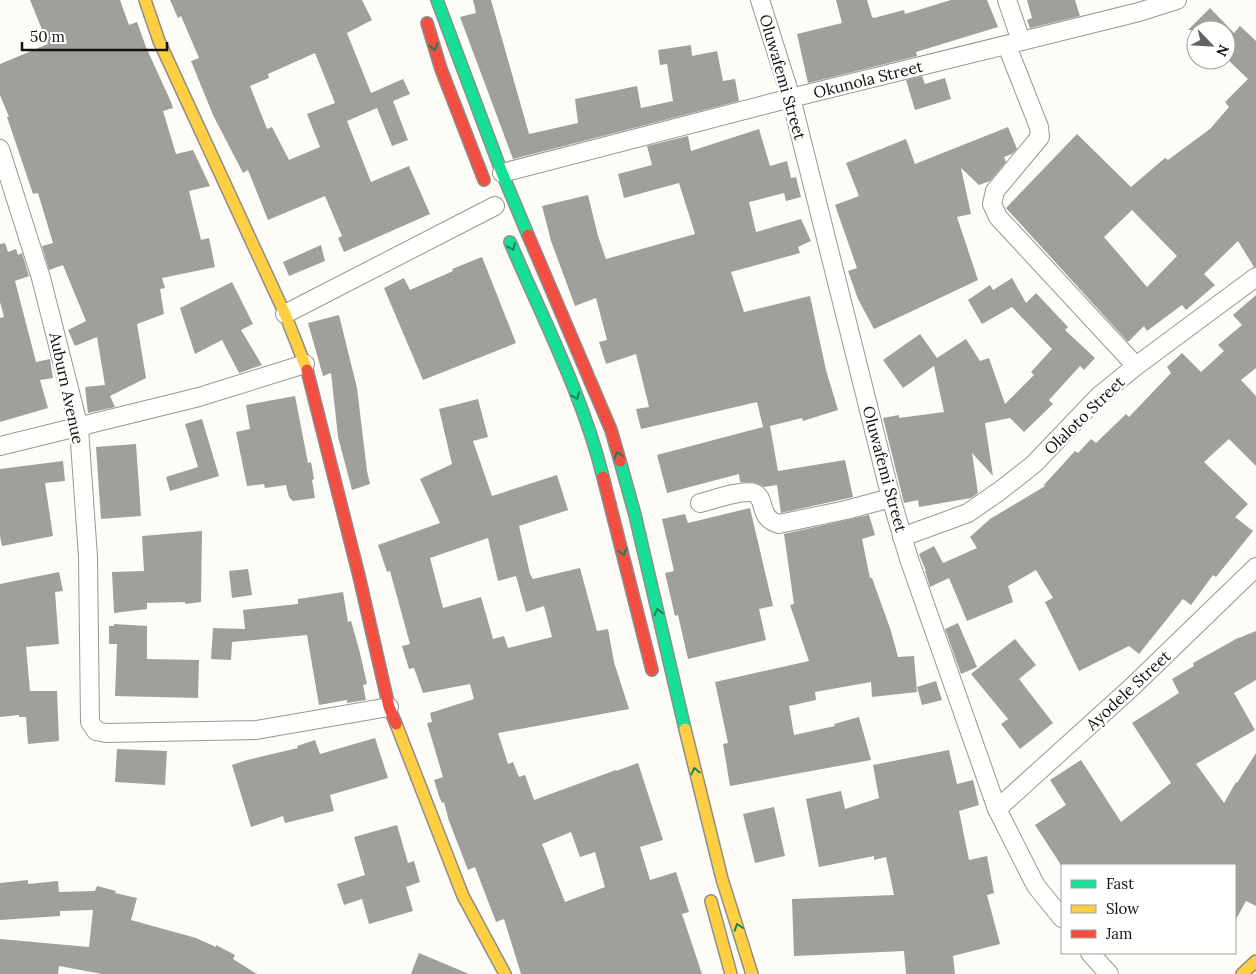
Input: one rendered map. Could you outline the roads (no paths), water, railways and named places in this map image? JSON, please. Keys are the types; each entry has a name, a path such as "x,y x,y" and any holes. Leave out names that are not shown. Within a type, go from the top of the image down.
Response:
{"main road":[{"path":"144,0 159,40 305,364 359,576 389,707 463,896 505,974"},
{"path":"437,0 502,174 611,430 636,515 722,879 752,974"},
{"path":"422,9 441,70 494,202"},
{"path":"507,233 578,399 598,456 655,680"},
{"path":"552,341 571,333"},
{"path":"708,888 731,974"},
{"path":"1242,974 1256,960"}],"street":[{"name":"Oluwafemi Street","path":"760,0 790,98 902,537 997,809 1036,886 1061,917"},
{"path":"1007,0 1014,44 1039,127 1040,137 995,191 992,204 998,217 1136,366"},
{"name":"Okunola Street","path":"502,174 790,98 1139,12 1177,0"},
{"name":"Auburn Avenue","path":"0,149 45,293 79,428 88,557 90,722 96,731 106,733 256,730 389,707"},
{"path":"284,314 494,202"},
{"name":"Olaloto Street","path":"902,537 968,514 1001,490 1034,464 1099,396 1256,276"},
{"path":"0,446 199,397 305,364"},
{"path":"700,503 744,492 754,492 759,497 766,517 772,522 779,524 846,510 891,498"},
{"name":"Ayodele Street","path":"997,809 1132,687 1256,567"},
{"path":"1091,954 1110,974"}]}
